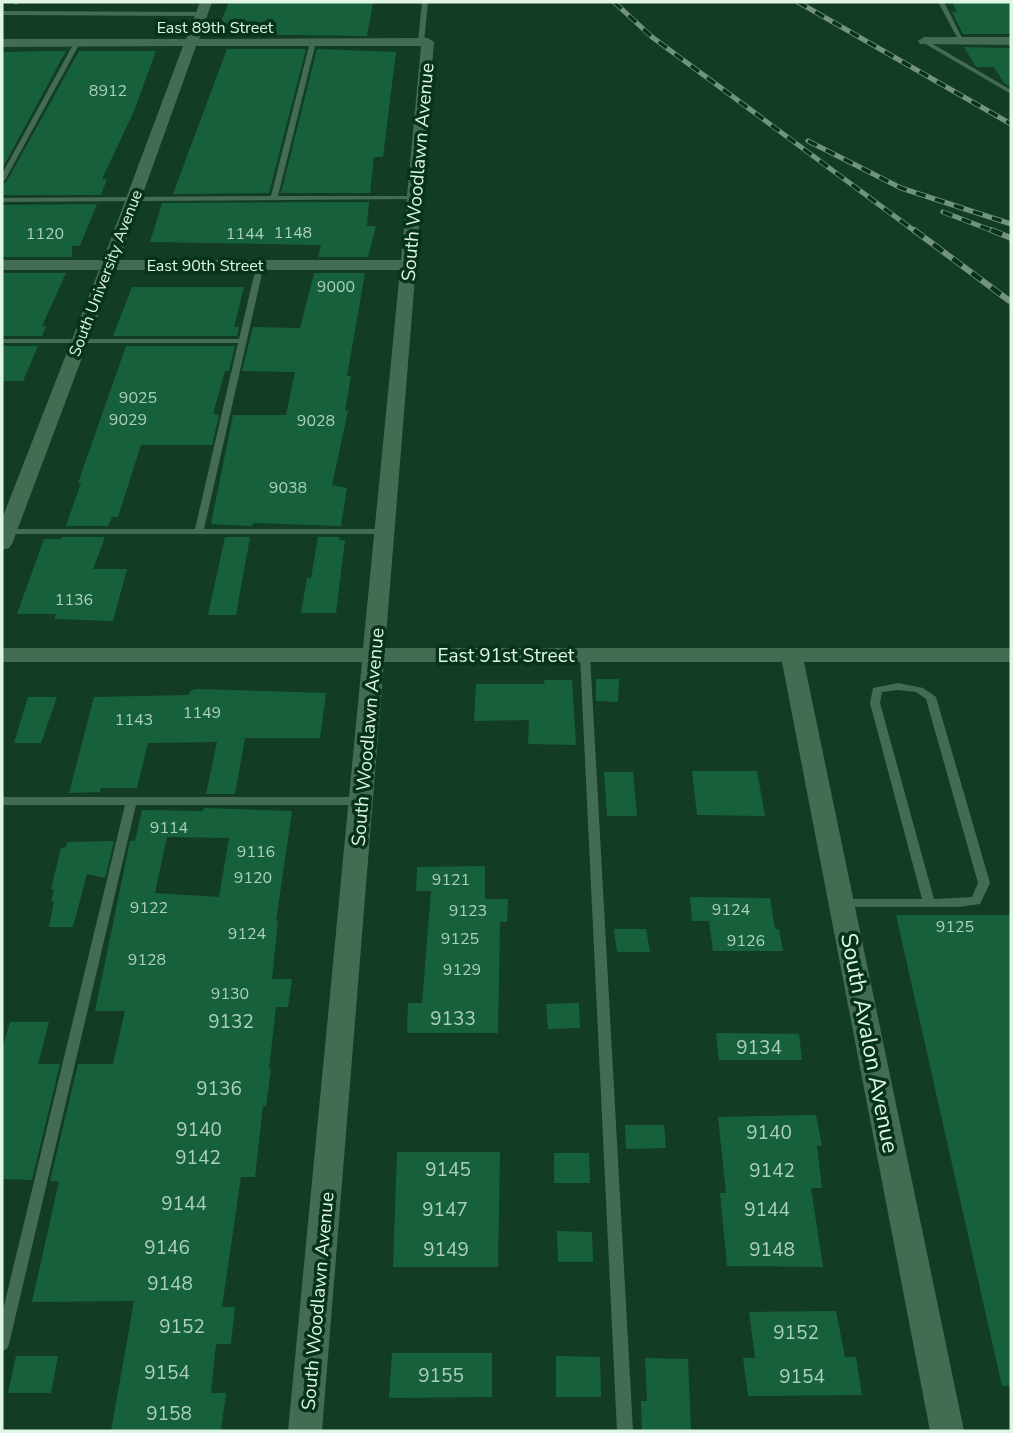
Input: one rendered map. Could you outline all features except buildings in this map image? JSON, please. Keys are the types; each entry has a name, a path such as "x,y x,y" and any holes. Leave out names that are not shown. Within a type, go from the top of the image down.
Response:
{"street":[{"name":"South University Avenue","path":"3,538 134,199 203,8"},
{"path":"924,41 1011,41"},
{"name":"East 89th Street","path":"2,43 425,42"},
{"name":"South Woodlawn Avenue","path":"305,1431 414,198 425,42"},
{"name":"East 90th Street","path":"2,265 408,265"},
{"name":"East 91st Street","path":"2,655 1011,655"},
{"name":"South Avalon Avenue","path":"792,655 947,1431"}],"lane":[{"path":"425,2 425,42"},
{"path":"941,2 962,41"},
{"path":"2,13 203,8"},
{"path":"924,41 1003,88 1011,90"},
{"path":"274,198 313,42"},
{"path":"2,180 77,43"},
{"path":"2,200 414,198"},
{"path":"199,532 260,265"},
{"path":"2,341 242,341"},
{"path":"3,538 199,532 385,532"},
{"path":"585,655 625,1431"},
{"path":"842,904 929,903 976,901 984,883 931,696 916,688 884,687 877,690 875,704 929,903"},
{"path":"2,801 361,802"},
{"path":"2,1344 131,801"}],"railway":[{"path":"614,2 652,37 916,232"},
{"path":"798,2 1011,124"},
{"path":"808,141 901,188 1011,224"},
{"path":"943,212 996,232"},
{"path":"914,230 1011,302"},
{"path":"991,230 996,232"},
{"path":"996,232 1011,238"}]}
